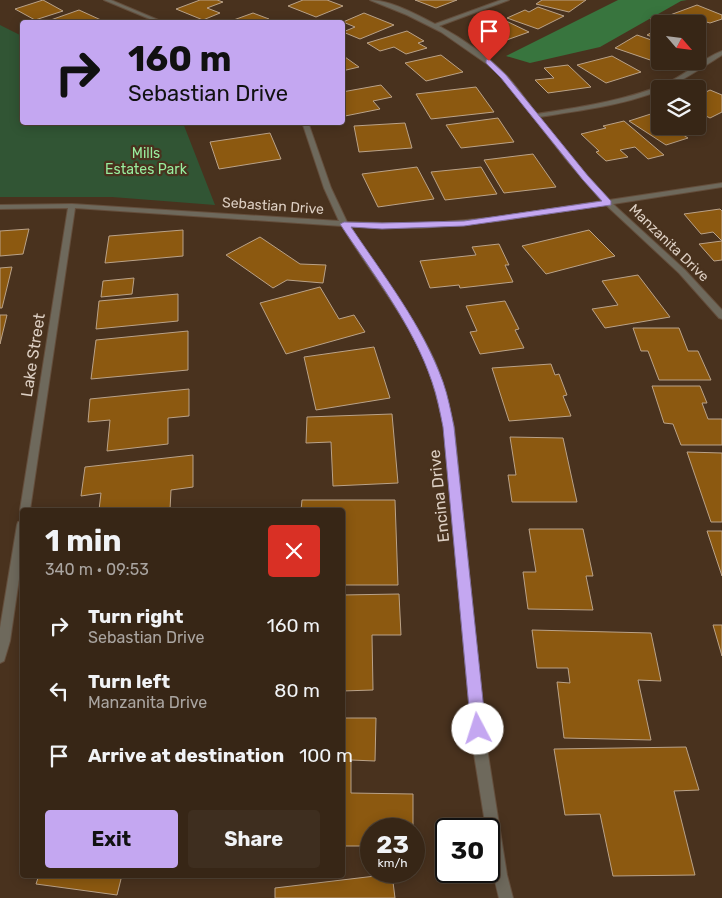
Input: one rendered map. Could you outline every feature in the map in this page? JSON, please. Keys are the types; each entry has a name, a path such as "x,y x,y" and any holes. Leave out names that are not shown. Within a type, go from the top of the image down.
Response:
{"street":[{"path":"107,0 155,20"},
{"name":"Manzanita Drive","path":"374,0 436,25 455,36 489,61 504,76 608,203 691,280 722,316"},
{"path":"436,25 506,0"},
{"path":"535,116 607,104 638,95 668,84 722,53"},
{"name":"Encina Drive","path":"306,125 344,224 419,340 438,382 449,427 480,748 500,875 506,898"},
{"name":"Sebastian Drive","path":"0,207 72,206 382,226 464,224 722,185"},
{"name":"Lake Street","path":"25,508 72,206"},
{"path":"0,657 20,538"}],"green space":[{"path":"618,0 687,0 681,1 656,15 651,15 651,18 600,47 530,63 506,56"},
{"name":"Mills Estates Park","path":"0,25 20,35 20,125 184,125 215,205 112,197 0,197"}],"building":[{"path":"43,0 63,11 35,20 15,9"},
{"path":"200,0 223,2 207,8 220,13 203,20 176,9"},
{"path":"303,0 327,0 343,6 316,17 288,6"},
{"path":"415,0 457,0 436,8"},
{"path":"542,0 586,0 569,12 536,4"},
{"path":"697,5 722,15 722,19 710,23 706,22 706,15 670,15"},
{"path":"538,7 564,16 538,29 507,18 525,10 529,12"},
{"path":"79,10 101,20 51,20"},
{"path":"253,13 269,19 266,20 234,20"},
{"path":"364,13 394,25 360,39 345,33 355,27 345,21"},
{"path":"504,20 529,32 501,42 476,30"},
{"path":"407,31 424,41 418,43 427,48 406,54 394,47 380,51 367,43"},
{"path":"637,35 651,40 651,60 615,48"},
{"path":"441,55 463,72 426,81 405,63"},
{"path":"612,56 641,72 606,83 577,65"},
{"path":"345,57 359,67 345,70"},
{"path":"568,65 591,87 548,93 535,80 554,78 544,68"},
{"path":"381,85 392,97 373,101 380,109 345,116 345,91"},
{"path":"476,87 494,112 431,119 416,94"},
{"path":"710,90 722,95 722,112 710,118 706,116 706,92"},
{"path":"651,114 651,135 683,135 688,138 666,145 629,121"},
{"path":"498,118 514,142 461,148 446,125"},
{"path":"624,121 664,155 648,159 635,147 620,150 628,157 606,161 596,152 599,151 581,134"},
{"path":"405,123 412,148 359,152 354,126"},
{"path":"270,133 281,159 219,169 210,142"},
{"path":"533,154 556,187 504,193 484,160"},
{"path":"417,167 434,199 378,207 362,174"},
{"path":"481,167 497,194 445,200 431,172"},
{"path":"720,209 722,211 722,241 713,232 701,234 684,214"},
{"path":"29,229 23,254 0,256 0,231"},
{"path":"183,230 183,256 105,263 109,236"},
{"path":"589,230 615,256 546,274 522,246"},
{"path":"260,237 300,264 326,265 323,283 287,280 273,288 226,255"},
{"path":"722,241 722,260 714,261 699,244"},
{"path":"499,244 509,265 505,265 513,282 460,288 459,285 430,288 420,261 476,255 472,247"},
{"path":"12,267 2,308 0,308 0,268"},
{"path":"638,275 670,317 605,328 592,309 618,305 602,281"},
{"path":"134,278 132,294 101,297 103,281"},
{"path":"320,287 339,319 354,315 365,332 286,354 260,303"},
{"path":"178,294 178,321 96,329 99,301"},
{"path":"505,301 519,329 515,330 524,348 480,354 470,332 477,331 466,306"},
{"path":"0,315 7,315 0,344"},
{"path":"633,328 679,328 688,351 698,351 711,380 659,380 648,351 641,351"},
{"path":"188,331 188,370 91,379 96,340"},
{"path":"374,347 390,398 316,410 304,357"},
{"path":"551,364 555,375 559,374 567,395 563,396 571,416 509,421 492,368"},
{"path":"652,386 700,386 707,403 702,403 708,419 722,419 722,445 681,445 673,424 664,423"},
{"path":"189,389 189,416 168,418 168,444 107,451 110,420 88,422 90,399"},
{"path":"392,414 398,483 333,486 331,442 306,443 307,417"},
{"path":"510,437 563,438 577,502 512,502 508,475 516,475"},
{"path":"687,452 722,453 722,522 711,522"},
{"path":"193,455 193,487 171,490 170,508 99,508 101,493 81,496 85,467"},
{"path":"302,500 395,500 398,585 345,585 345,508 301,508"},
{"path":"529,529 583,529 593,576 586,576 593,610 528,609 523,572 536,572"},
{"path":"707,531 722,531 722,576"},
{"path":"399,594 401,635 372,635 373,690 345,691 345,595"},
{"path":"713,625 722,625 722,656"},
{"path":"532,630 651,633 661,681 638,680 651,740 564,738 557,682 570,683 568,668 537,668"},
{"path":"345,718 376,718 375,761 351,760 351,793 413,794 413,818 360,818 360,846 345,846"},
{"path":"686,747 699,790 674,791 695,875 613,876 600,814 565,815 554,749"},
{"path":"38,878 121,878 117,895 36,884"},
{"path":"360,878 360,883 393,883 395,898 275,898 275,888"}],"route":[{"path":"478,729 449,427 438,382 419,340 344,224 382,226 464,224 608,203 504,76 489,61"}]}
